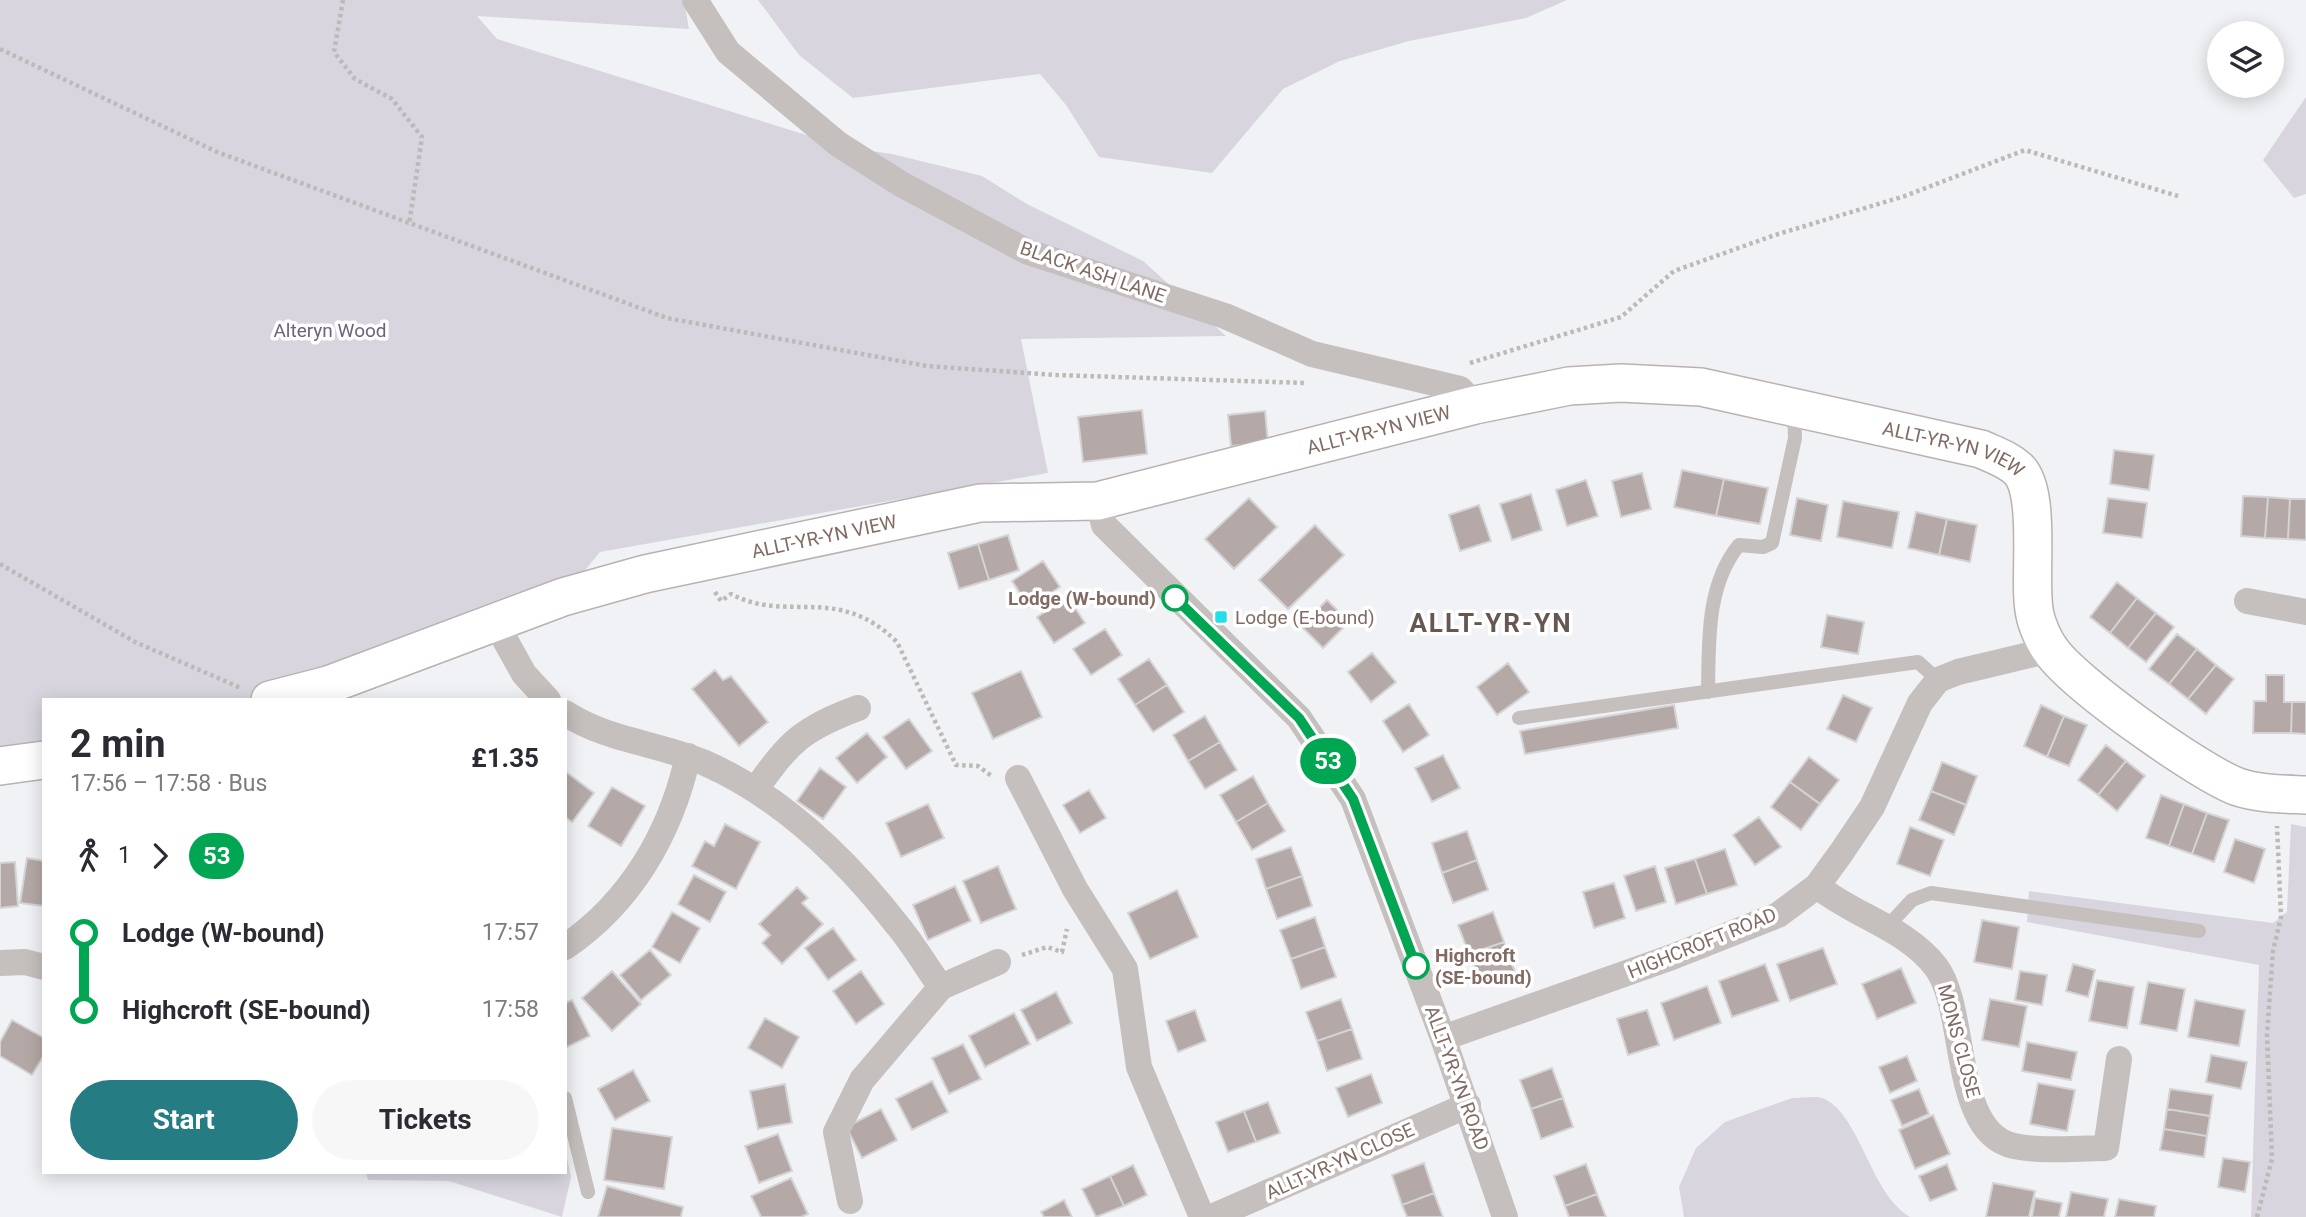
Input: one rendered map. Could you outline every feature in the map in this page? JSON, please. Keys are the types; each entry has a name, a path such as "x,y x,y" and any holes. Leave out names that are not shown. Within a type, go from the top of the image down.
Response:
{"street":[{"name":"BLACK ASH LANE","path":"695,0 728,52 838,144 901,184 1028,252 1225,316 1312,354 1467,397"},
{"name":"ALLT-YR-YN VIEW","path":"257,695 328,685 562,597 645,573 700,564 980,503 1098,501 1467,397 1622,383 1700,387 1981,450 2004,458 2021,471 2030,502 2034,615 2050,650 2094,691 2198,767 2238,787 2290,794"},
{"name":"ALLT-YR-YN ROAD","path":"1098,501 1104,525 1299,718 1353,799 1468,1105 1505,1217"},
{"path":"2247,601 2306,612"},
{"path":"495,622 524,674 546,698"},
{"path":"1937,680 2050,650"},
{"name":"HIGHCROFT ROAD","path":"1443,1038 1672,957 1778,915 1817,886 1872,807 1920,702 1937,680"},
{"path":"756,789 781,753 798,736 817,723 858,708"},
{"path":"567,714 588,729 688,756 756,789 792,817 861,882 900,927 941,987"},
{"path":"567,945 614,908 639,874 679,798 688,756"},
{"path":"0,766 42,760"},
{"path":"1009,784 1125,970 1139,1067 1202,1217"},
{"name":"MONS CLOSE","path":"1817,886 1838,903 1917,946 1937,968 1954,1010 1964,1074 1978,1112 1991,1132 2011,1146 2106,1148 2119,1059"},
{"path":"0,963 25,962 42,966"},
{"path":"850,1201 836,1132 862,1080 941,987 998,962"},
{"name":"ALLT-YR-YN CLOSE","path":"1212,1217 1468,1105"}],"lane":[{"path":"1708,692 1716,587 1726,561 1739,545 1763,547 1772,543 1795,438 1794,407"},
{"path":"1520,719 1918,662 1937,680"},
{"path":"1886,928 1912,900 1931,893 2199,931"},
{"path":"567,1106 588,1192"}],"path":[{"path":"343,0 334,52 355,79 392,99 422,137 409,225"},
{"path":"0,48 217,152 667,318 927,366 1055,375 1320,384"},
{"path":"1467,397 1465,365 1621,317 1674,271 1775,235 1905,196 2025,150 2178,196"},
{"path":"0,564 135,642 257,695"},
{"path":"700,564 720,601 731,594 749,603 852,611 881,627 897,642 956,765 978,766 993,778 1009,784"},
{"path":"2256,1217 2272,1159 2268,998 2273,951 2281,917 2290,794"},
{"path":"998,962 1047,947 1062,952 1075,889"}],"green space":[{"name":"Alteryn Wood","path":"0,0 684,0 689,29 477,16 497,39 845,147 892,154 982,176 1027,204 1143,261 1226,336 1021,339 1048,473 600,552 563,597 276,698 42,698 42,760 0,766"},
{"path":"758,0 1567,0 1526,18 1409,41 1340,61 1283,89 1212,173 1099,157 1066,105 1040,74 853,98 799,55"},
{"path":"2306,97 2306,194 2294,198 2263,160"},
{"path":"2291,824 2306,827 2306,1217 2251,1217 2259,965 2027,922 2029,891 2273,923 2287,912"},
{"path":"1792,1098 1822,1098 1838,1109 1858,1139 1885,1191 1896,1206 1910,1217 1684,1217 1679,1187 1696,1148 1725,1122"},
{"path":"567,1158 571,1177 562,1217 449,1181 368,1180 366,1174 567,1174"}],"building":[{"path":"1142,410 1147,454 1083,462 1078,417"},
{"path":"1265,411 1268,442 1231,446 1228,415"},
{"path":"2114,450 2154,455 2149,490 2110,484"},
{"path":"1682,470 1724,479 1716,516 1674,507"},
{"path":"1642,473 1651,509 1621,517 1612,481"},
{"path":"1724,479 1768,488 1760,524 1716,516"},
{"path":"1586,480 1598,516 1567,526 1556,490"},
{"path":"1531,494 1542,530 1512,540 1500,504"},
{"path":"2243,496 2268,497 2265,538 2241,536"},
{"path":"2268,497 2290,499 2288,539 2265,538"},
{"path":"1249,498 1277,527 1234,569 1205,539"},
{"path":"1797,498 1828,505 1821,541 1790,535"},
{"path":"2108,498 2147,503 2142,538 2103,533"},
{"path":"2290,499 2306,499 2306,540 2288,539"},
{"path":"1843,501 1899,512 1892,548 1837,537"},
{"path":"1479,505 1491,541 1460,551 1449,515"},
{"path":"1916,512 1947,519 1939,555 1908,548"},
{"path":"1947,519 1977,525 1970,562 1939,555"},
{"path":"1315,525 1344,555 1288,609 1259,580"},
{"path":"1008,535 1019,570 989,580 978,544"},
{"path":"978,544 989,580 959,589 948,553"},
{"path":"1043,561 1060,587 1029,607 1012,581"},
{"path":"2117,582 2137,598 2110,633 2090,617"},
{"path":"1068,597 1085,623 1054,643 1037,617"},
{"path":"2137,598 2156,613 2128,648 2110,633"},
{"path":"1327,600 1349,622 1323,648 1301,626"},
{"path":"2156,613 2174,627 2146,662 2128,648"},
{"path":"1827,615 1864,622 1858,654 1821,647"},
{"path":"1105,629 1122,655 1091,675 1073,649"},
{"path":"2177,634 2197,649 2169,684 2149,669"},
{"path":"2197,649 2216,665 2188,699 2169,684"},
{"path":"1372,653 1396,682 1371,702 1348,672"},
{"path":"1149,659 1167,685 1135,705 1118,679"},
{"path":"1508,663 1529,692 1497,715 1477,687"},
{"path":"2216,665 2234,679 2206,714 2188,699"},
{"path":"715,670 723,680 731,676 768,722 739,746 692,689"},
{"path":"1021,671 1042,717 993,739 972,693"},
{"path":"2266,675 2284,675 2284,702 2292,702 2291,733 2253,733 2254,701 2266,701"},
{"path":"1167,685 1184,712 1153,732 1135,705"},
{"path":"1843,695 1872,708 1856,742 1827,729"},
{"path":"2292,702 2306,702 2306,734 2291,733"},
{"path":"1409,704 1429,735 1403,752 1383,721"},
{"path":"1674,705 1678,728 1525,754 1520,731"},
{"path":"2041,705 2064,716 2047,757 2024,746"},
{"path":"1205,716 1220,742 1188,761 1173,735"},
{"path":"2064,716 2087,725 2069,766 2047,757"},
{"path":"909,719 932,751 906,769 883,737"},
{"path":"867,733 887,757 857,783 836,758"},
{"path":"1220,742 1237,770 1205,789 1188,761"},
{"path":"2106,745 2126,761 2098,795 2078,780"},
{"path":"1443,755 1460,788 1432,802 1415,768"},
{"path":"1809,757 1839,780 1820,804 1790,782"},
{"path":"2126,761 2145,776 2117,811 2098,795"},
{"path":"1942,762 1977,776 1966,805 1931,791"},
{"path":"820,768 846,787 823,819 797,801"},
{"path":"567,773 594,793 572,822 567,818"},
{"path":"1253,776 1268,803 1236,822 1220,795"},
{"path":"1790,782 1820,804 1801,830 1771,807"},
{"path":"612,787 645,806 621,846 588,826"},
{"path":"1089,790 1106,818 1080,833 1063,805"},
{"path":"1931,791 1966,805 1954,835 1919,820"},
{"path":"2161,795 2184,804 2169,846 2146,838"},
{"path":"1268,803 1285,831 1252,850 1236,822"},
{"path":"928,804 944,838 901,857 886,823"},
{"path":"2184,804 2207,813 2192,854 2169,846"},
{"path":"2207,813 2229,820 2214,862 2192,854"},
{"path":"1759,817 1781,847 1755,865 1733,835"},
{"path":"725,824 760,842 736,889 692,866 705,841 714,846"},
{"path":"1910,827 1944,840 1930,876 1897,864"},
{"path":"1467,831 1477,860 1442,873 1432,843"},
{"path":"2235,839 2265,849 2254,883 2224,872"},
{"path":"1291,847 1302,876 1266,889 1256,859"},
{"path":"1725,849 1737,885 1707,894 1695,859"},
{"path":"27,858 42,861 42,906 20,903"},
{"path":"1695,859 1707,894 1676,904 1665,868"},
{"path":"1477,860 1488,890 1453,903 1442,873"},
{"path":"15,862 18,906 0,908 0,863"},
{"path":"998,866 1016,909 981,923 963,881"},
{"path":"1655,866 1666,902 1636,911 1624,876"},
{"path":"694,875 726,892 710,922 678,904"},
{"path":"1302,876 1312,906 1277,919 1266,889"},
{"path":"1614,883 1625,918 1594,928 1583,892"},
{"path":"955,886 971,921 928,940 913,905"},
{"path":"797,887 808,898 802,903 823,924 782,964 762,943 770,935 759,924"},
{"path":"1177,890 1198,937 1150,959 1128,913"},
{"path":"672,912 700,928 680,963 652,947"},
{"path":"1493,912 1504,942 1469,954 1458,925"},
{"path":"1315,917 1325,947 1291,959 1280,930"},
{"path":"1982,920 2019,927 2012,969 1974,962"},
{"path":"833,928 856,960 828,980 805,948"},
{"path":"1504,942 1515,972 1480,985 1469,954"},
{"path":"1325,947 1336,977 1301,989 1291,959"},
{"path":"1823,948 1837,984 1790,1001 1777,964"},
{"path":"650,950 671,975 641,1000 620,975"},
{"path":"1765,964 1779,1001 1732,1017 1719,981"},
{"path":"2073,964 2095,970 2088,997 2066,991"},
{"path":"1901,968 1916,1003 1877,1019 1862,984"},
{"path":"612,971 641,1004 612,1031 582,998"},
{"path":"861,971 884,1004 856,1024 833,991"},
{"path":"2020,971 2047,975 2042,1005 2015,1000"},
{"path":"2097,980 2134,987 2127,1028 2089,1021"},
{"path":"2148,982 2185,989 2177,1031 2140,1024"},
{"path":"1707,986 1721,1023 1674,1040 1661,1003"},
{"path":"1056,992 1072,1023 1037,1041 1021,1010"},
{"path":"1341,999 1352,1029 1317,1041 1306,1012"},
{"path":"1990,999 2027,1006 2019,1047 1982,1040"},
{"path":"572,1000 590,1036 567,1047 567,1002"},
{"path":"2195,1000 2245,1010 2239,1046 2188,1037"},
{"path":"1195,1010 1206,1041 1178,1052 1166,1021"},
{"path":"1647,1010 1659,1045 1628,1055 1617,1019"},
{"path":"1014,1013 1030,1044 985,1067 969,1036"},
{"path":"765,1018 799,1037 782,1068 748,1048"},
{"path":"12,1020 42,1037 42,1058 32,1075 0,1056 0,1042"},
{"path":"1352,1029 1362,1059 1327,1071 1317,1041"},
{"path":"2027,1042 2077,1052 2071,1080 2022,1071"},
{"path":"963,1044 981,1079 949,1094 932,1058"},
{"path":"2211,1055 2247,1062 2241,1089 2206,1082"},
{"path":"1907,1056 1917,1081 1890,1093 1879,1067"},
{"path":"1552,1068 1563,1098 1531,1109 1520,1080"},
{"path":"633,1070 650,1101 615,1120 598,1089"},
{"path":"1371,1074 1382,1103 1348,1117 1336,1088"},
{"path":"932,1081 948,1112 912,1130 896,1099"},
{"path":"2038,1083 2075,1090 2067,1131 2030,1124"},
{"path":"785,1084 792,1123 758,1129 750,1091"},
{"path":"1919,1089 1929,1114 1902,1126 1891,1100"},
{"path":"2170,1089 2213,1095 2210,1116 2167,1109"},
{"path":"1563,1098 1573,1127 1541,1139 1531,1109"},
{"path":"1268,1102 1280,1133 1256,1142 1244,1111"},
{"path":"881,1109 897,1140 862,1158 846,1127"},
{"path":"2167,1109 2210,1116 2207,1136 2164,1129"},
{"path":"1244,1111 1256,1142 1228,1152 1216,1122"},
{"path":"1933,1115 1950,1154 1915,1169 1899,1130"},
{"path":"612,1128 672,1137 664,1189 604,1180"},
{"path":"2164,1129 2207,1136 2204,1157 2160,1150"},
{"path":"778,1134 792,1171 759,1183 745,1146"},
{"path":"2223,1158 2250,1162 2245,1192 2218,1187"},
{"path":"1424,1163 1434,1193 1402,1205 1392,1175"},
{"path":"1586,1164 1597,1194 1565,1206 1554,1176"},
{"path":"1947,1164 1957,1190 1930,1201 1919,1176"},
{"path":"1133,1165 1147,1195 1124,1206 1110,1176"},
{"path":"1110,1176 1124,1206 1096,1217 1082,1189"},
{"path":"791,1178 808,1214 801,1217 761,1217 751,1196"},
{"path":"1993,1183 2035,1191 2029,1217 1986,1217"},
{"path":"607,1186 683,1207 681,1217 598,1217"},
{"path":"2071,1192 2108,1199 2104,1217 2066,1217"},
{"path":"1434,1193 1443,1217 1407,1217 1402,1205"},
{"path":"1597,1194 1606,1217 1569,1217 1565,1206"},
{"path":"2035,1198 2062,1203 2059,1217 2032,1217"},
{"path":"2119,1199 2156,1206 2154,1217 2115,1217"},
{"path":"1064,1200 1072,1217 1044,1217 1041,1212"}],"bus line":[{"name":"53","path":"1175,598 1299,718 1353,799 1416,966"}],"place":[{"name":"Lodge (W-bound)","path":"1175,598"},
{"name":"Lodge (E-bound)","path":"1221,617"},
{"name":"Highcroft (SE-bound)","path":"1416,966"}],"district":[{"name":"ALLT-YR-YN","path":"1491,623"}]}
